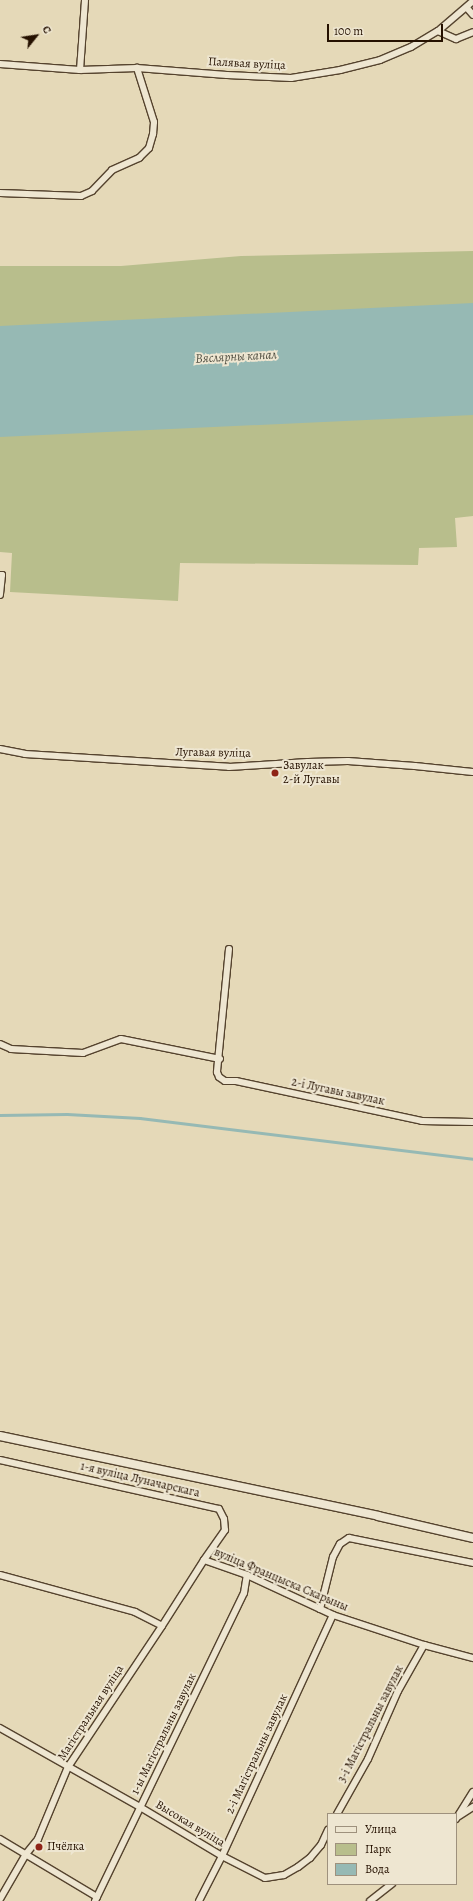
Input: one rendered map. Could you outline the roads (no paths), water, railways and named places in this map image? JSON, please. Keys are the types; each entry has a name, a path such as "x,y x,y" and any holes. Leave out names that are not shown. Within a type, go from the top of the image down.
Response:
{"street":[{"path":"80,70 85,0"},
{"name":"Палявая вуліца","path":"0,64 80,70 137,68 291,78 340,70 380,60 411,47 438,31 467,8 473,1"},
{"path":"467,8 473,15"},
{"path":"438,31 456,39 473,32"},
{"path":"0,193 81,196 92,191 101,184 112,170 138,158 144,153 149,148 153,134 154,122 137,68"},
{"path":"0,575 2,575 0,595"},
{"name":"Лугавая вуліца","path":"0,749 25,754 229,767 348,761 473,772"},
{"name":"2-і Лугавы завулак","path":"229,949 220,1059 217,1072 219,1077 225,1081 236,1081 422,1121 473,1122"},
{"path":"0,1044 11,1049 83,1053 121,1039 220,1059"},
{"path":"0,1436 378,1516 473,1538"},
{"name":"1-я вуліца Луначарскага","path":"0,1460 219,1509 224,1519 225,1530 204,1560"},
{"path":"320,1609 333,1557 340,1544 349,1538 473,1563"},
{"name":"вуліца Францыска Скарыны","path":"162,1626 204,1560 247,1576 333,1615 424,1645 473,1658"},
{"path":"0,1575 135,1612 162,1626"},
{"name":"1-ы Магістральны завулак","path":"96,1899 244,1593 247,1576"},
{"name":"2-і Магістральны завулак","path":"199,1901 222,1856 333,1615"},
{"name":"Магістральная вуліца","path":"0,1899 26,1854 38,1839 68,1767 162,1626"},
{"name":"3-і Магістральны завулак","path":"337,1813 368,1759 398,1691 424,1645"},
{"name":"Высокая вуліца","path":"0,1728 140,1807 222,1856 265,1878 284,1875 304,1863 320,1845 327,1832"},
{"path":"457,1818 473,1792"},
{"path":"457,1818 473,1807"},
{"path":"0,1839 96,1899"},
{"path":"370,1901 391,1885"}],"water":[{"name":"Вяслярны канал","path":"473,303 473,415 0,437 0,326"}],"waterway":[{"path":"0,1115 67,1114 140,1118 473,1159"}],"place":[{"name":"Завулак 2-й Лугавы","path":"275,773"},
{"name":"Пчёлка","path":"39,1847"}]}
